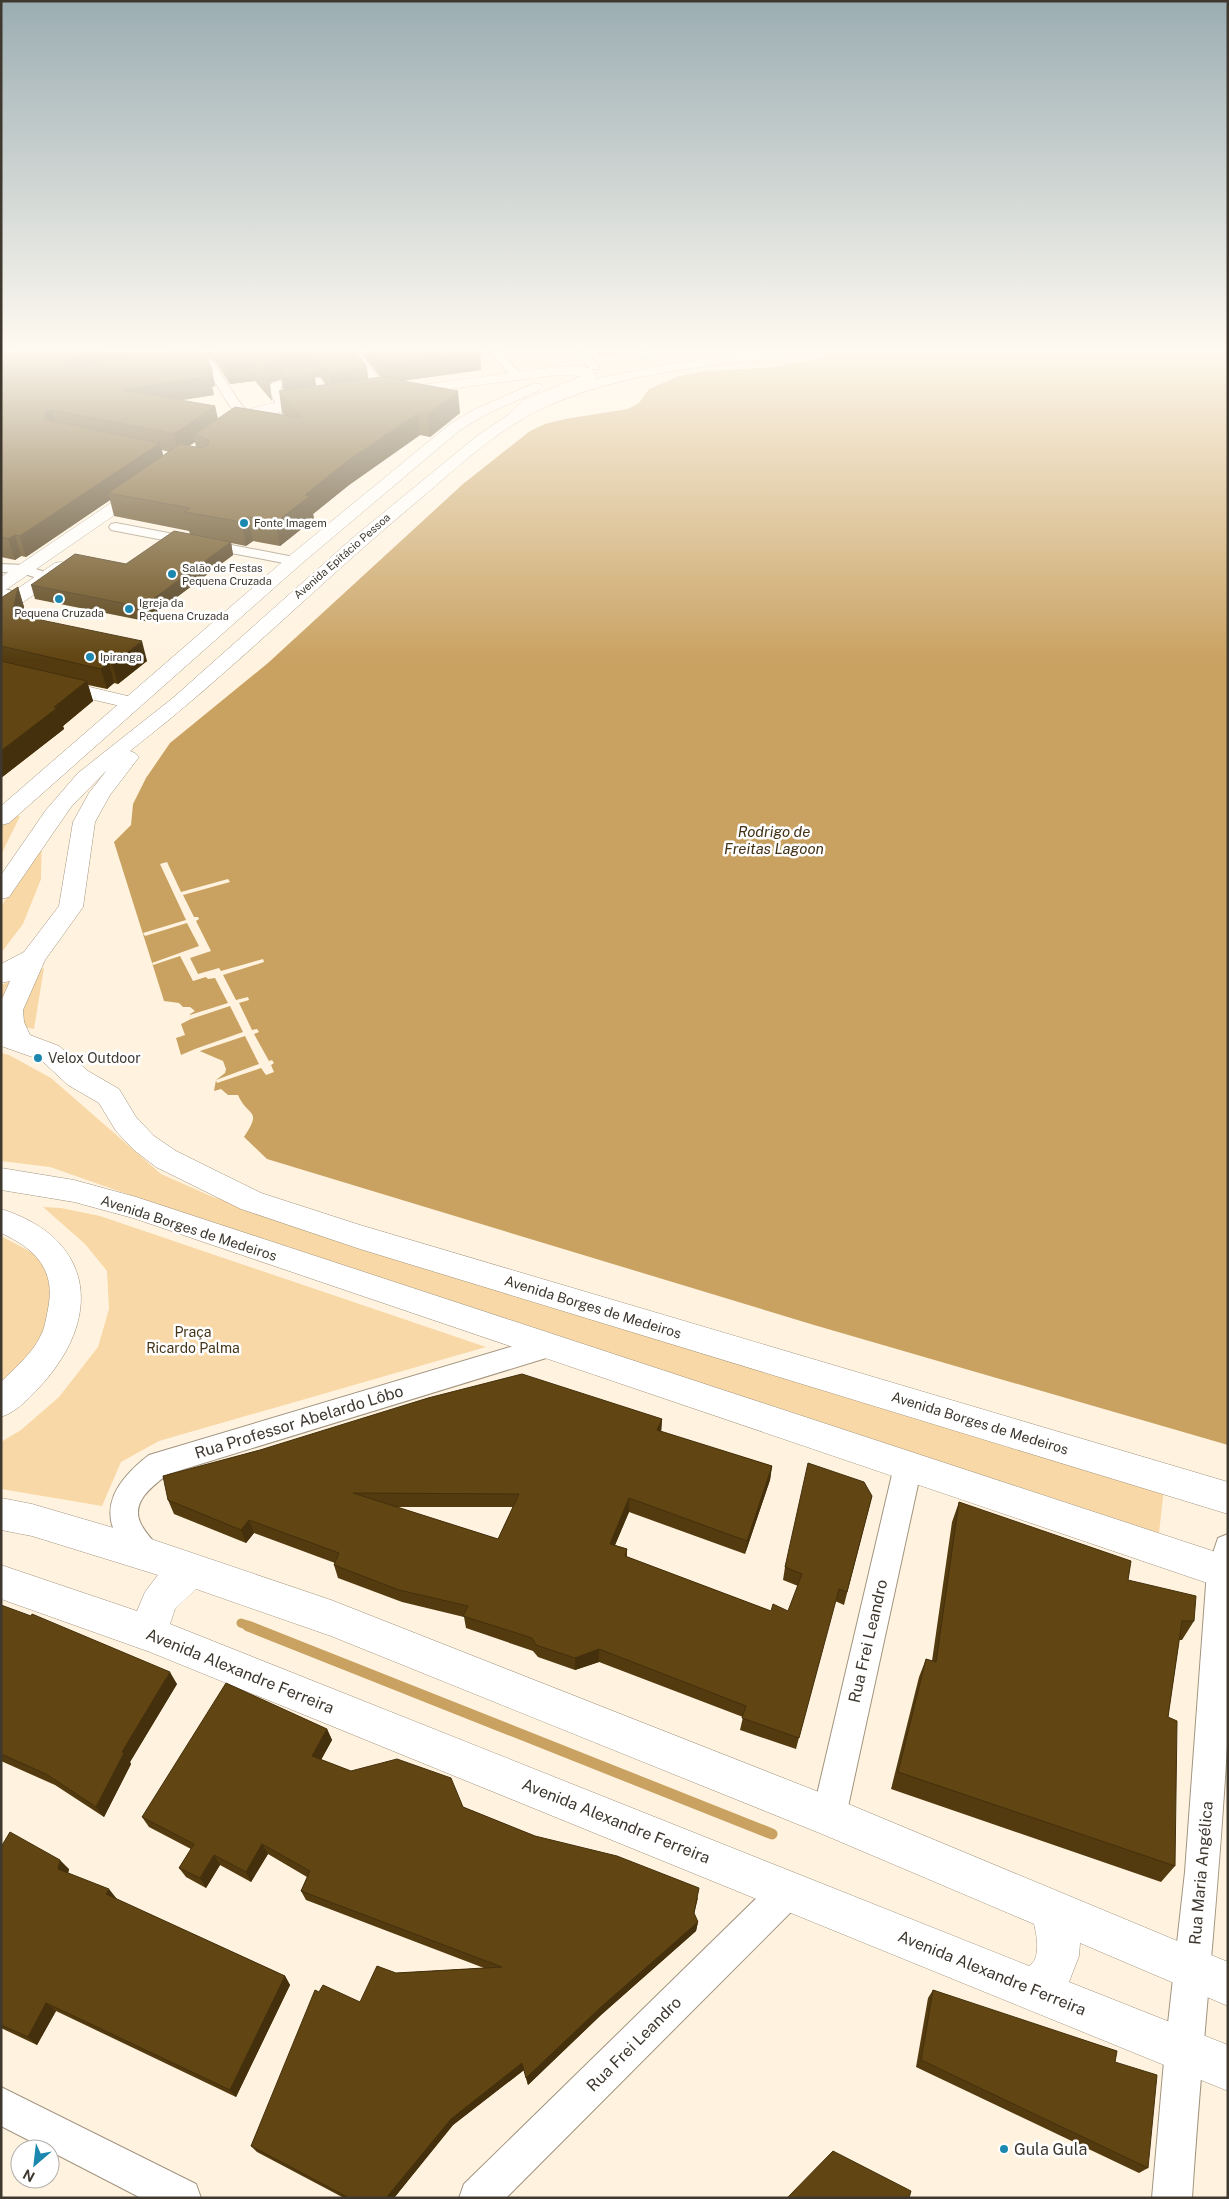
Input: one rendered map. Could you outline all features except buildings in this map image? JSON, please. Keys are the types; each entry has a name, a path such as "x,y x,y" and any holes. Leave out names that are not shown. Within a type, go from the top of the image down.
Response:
{"main road":[{"name":"Avenida Epitácio Pessoa","path":"1,818 294,561 423,455"},
{"name":"Avenida Epitácio Pessoa","path":"1,892 63,802 88,775 178,703 382,521 464,455"},
{"path":"1,585 158,477"},
{"path":"109,532 132,516"},
{"path":"1,609 73,558"},
{"path":"1,672 133,703"},
{"path":"11,1039 10,1010 33,958 71,907 84,822 100,793 126,758 178,703"},
{"path":"1,975 33,958"},
{"name":"Avenida Borges de Medeiros","path":"11,1039 50,1054 78,1078 109,1096 126,1124 144,1143 166,1159 203,1180 251,1201 360,1237 1228,1498"},
{"name":"Avenida Borges de Medeiros","path":"1,1179 74,1191 136,1208 547,1347 908,1466 1226,1564"},
{"path":"1,1220 20,1228 53,1253 66,1276 67,1302 56,1339 29,1377 1,1403"},
{"path":"1,1514 32,1520 148,1556 331,1618 829,1816 1228,1984"},
{"path":"150,1634 152,1615 161,1597 175,1582 192,1571"},
{"name":"Avenida Alexandre Ferreira","path":"1,1582 150,1634 1228,2068"},
{"path":"1028,1988 1045,1984 1057,1962 1058,1930 1052,1910"}],"street":[{"path":"109,532 294,561"},
{"path":"1,568 24,569 46,577"},
{"path":"1,592 18,597"},
{"name":"Rua Professor Abelardo Lôbo","path":"148,1556 126,1525 125,1505 135,1482 159,1464 547,1347"},
{"name":"Rua Frei Leandro","path":"829,1816 908,1466"},
{"name":"Rua Maria Angélica","path":"1172,2198 1183,2050 1202,1872 1226,1564"},
{"name":"Rua Frei Leandro","path":"478,2198 789,1890"},
{"path":"1,2106 182,2198"}],"green space":[{"path":"11,815 20,816 1,855 1,826"},
{"path":"42,829 41,879 23,924 1,953 1,907 17,880"},
{"path":"44,968 34,1029 1,1022 1,985"},
{"path":"1,1053 9,1055 51,1078 161,1174 213,1197 1164,1489 1159,1533 233,1231 50,1167 1,1161"},
{"name":"Praça Ricardo Palma","path":"43,1207 61,1208 100,1216 486,1347 159,1441 121,1462 102,1506 1,1489 1,1442 21,1430 59,1397 98,1347 109,1309 107,1271 85,1244"},
{"path":"1,1236 44,1259 64,1309 1,1406"}],"water":[{"name":"Rodrigo de Freitas Lagoon","path":"500,455 1228,455 1228,1445 814,1325 267,1159 244,1137 250,1128 252,1114 238,1095 228,1095 221,1089 214,1091 216,1080 225,1073 226,1069 223,1061 195,1049 181,1055 176,1038 185,1035 181,1024 191,1019 190,1014 195,1011 190,1007 183,1007 179,1003 164,1001 114,842 131,825 133,804 146,778 170,743 268,663 463,484"}],"pier":[{"path":"167,862 181,892 228,879 230,882 183,895 194,917 199,919 196,921 211,951 190,958 198,974 219,968 221,971 263,959 264,962 223,975 236,1000 248,997 249,1000 239,1003 252,1030 257,1029 259,1032 254,1034 269,1061 272,1060 274,1063 271,1065 274,1072 266,1075 261,1068 217,1083 216,1080 259,1064 245,1036 197,1052 195,1049 243,1032 230,1006 191,1019 190,1015 228,1003 215,978 208,979 206,977 193,981 180,956 153,965 152,963 199,946 187,923 145,936 143,933 186,920 160,864"}],"waterway":[{"path":"241,1623 252,1627"},
{"path":"248,1626 772,1834"}],"place":[{"name":"Fonte Imagem","path":"244,523"},
{"name":"Salão de Festas Pequena Cruzada","path":"172,574"},
{"name":"Pequena Cruzada","path":"59,599"},
{"name":"Igreja da Pequena Cruzada","path":"129,609"},
{"name":"Ipiranga","path":"90,657"},
{"name":"Velox Outdoor","path":"38,1058"},
{"name":"Gula Gula","path":"1004,2149"}]}
